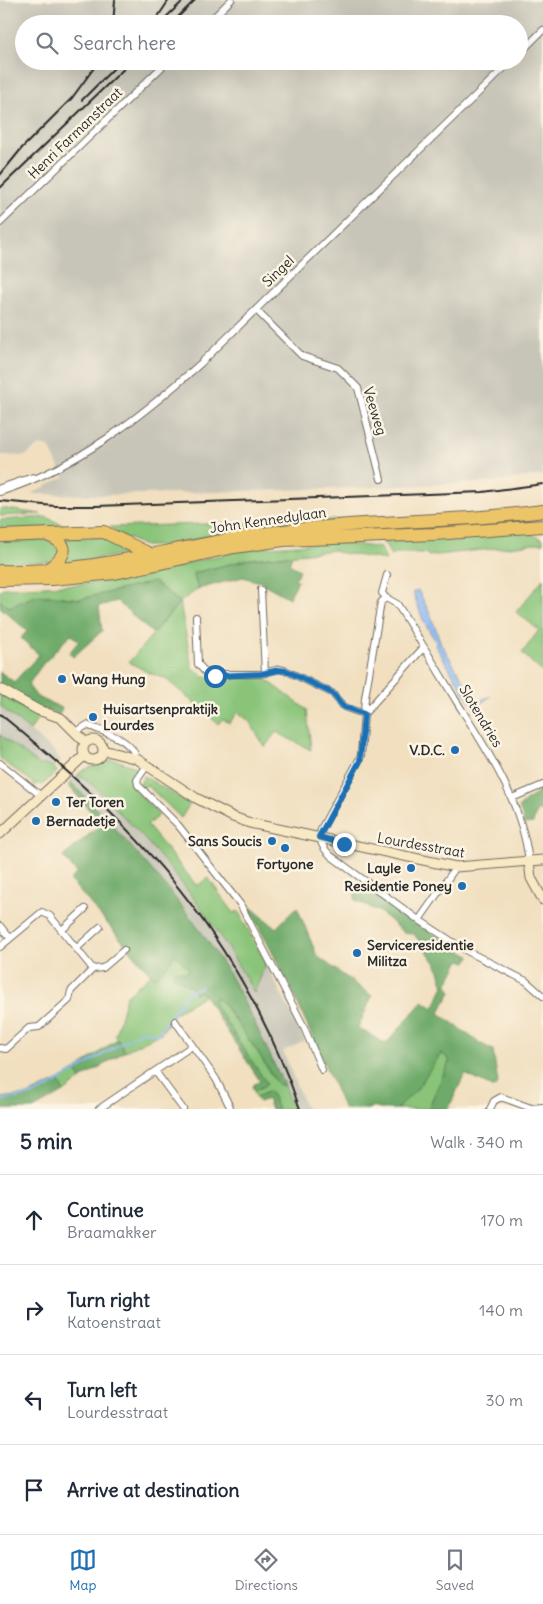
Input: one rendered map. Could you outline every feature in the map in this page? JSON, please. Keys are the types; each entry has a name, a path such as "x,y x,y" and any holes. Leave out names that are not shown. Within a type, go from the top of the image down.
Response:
{"highway":[{"name":"John Kennedylaan","path":"0,571 45,571 86,568 154,556 236,538 323,526 543,511"},
{"name":"John Kennedylaan","path":"0,580 28,580 115,573 234,547 284,540 444,533 543,526"},
{"path":"0,536 104,532 154,556"},
{"path":"45,571 59,562 64,550 60,542 47,535"},
{"path":"0,587 15,585 28,580"}],"street":[{"path":"216,15 231,0"},
{"path":"528,45 543,30"},
{"name":"Henri Farmanstraat","path":"0,224 159,70"},
{"name":"Singel","path":"0,492 36,480 89,449 134,419 201,363 502,70"},
{"name":"Veeweg","path":"256,310 302,356 338,368 358,388 381,479"},
{"name":"Singel","path":"0,488 44,474"},
{"path":"387,575 382,593 386,598 381,602 364,714 360,761 319,837 323,848 331,856 419,920 465,950 526,981 543,996"},
{"path":"262,590 265,673"},
{"name":"Slotendries","path":"386,598 397,604 488,751 512,798 527,847 529,862"},
{"path":"196,617 198,664 207,674 287,671 332,693 344,707 364,714"},
{"path":"364,714 423,648"},
{"path":"0,689 38,710 60,718 86,742"},
{"name":"Lourdesstraat","path":"76,732 87,725 124,741 134,750 137,759"},
{"path":"91,740 98,741 103,750 101,757 95,760 84,756 82,749 86,742 91,740"},
{"name":"Lourdesstraat","path":"103,750 137,759 146,767 196,798 233,817 456,867 543,860"},
{"path":"0,834 84,756"},
{"path":"0,763 40,795"},
{"path":"146,767 137,780 138,785 178,825 240,904 303,1025 322,1070"},
{"path":"512,798 543,785"},
{"path":"529,862 531,878 543,900"},
{"path":"419,920 456,867"},
{"path":"62,930 85,909"},
{"path":"0,948 42,912 50,916 93,969"},
{"path":"0,926 10,938"},
{"path":"77,948 100,927"},
{"path":"0,1048 6,1049 29,1028 39,1028 69,1000 71,991 93,969 103,968 124,950"},
{"path":"175,1021 216,1079 231,1109"},
{"path":"98,1109 192,1046"},
{"path":"154,1071 183,1109"},
{"path":"490,1109 494,1100 501,1097 531,1108 543,1107"}],"shaded area":[{"path":"0,0 543,0 543,475 494,482 351,488 104,495 31,494 64,477 49,447 39,445 25,456 0,455"},
{"path":"0,706 54,751 61,761 54,767 45,764 41,766 0,735"},
{"path":"77,775 85,779 133,825 176,875 227,947 254,992 266,964 305,1041 283,1051 306,1109 292,1109 283,1083 247,1008 220,958 182,905 140,855 70,781"}],"green space":[{"path":"0,508 41,514 0,516"},
{"path":"46,517 69,528 0,532 0,520"},
{"path":"358,519 191,540 163,546 145,546 116,533 110,527"},
{"path":"529,530 530,534 543,539 543,543 429,556 425,553 394,553 391,557 386,545 382,542"},
{"path":"103,537 135,552 60,566 62,538"},
{"path":"0,541 54,541 60,552 50,562 0,563"},
{"path":"340,542 381,548 386,560 336,552 335,550 250,559 193,573 198,589 180,602 154,582 80,599 49,595 18,602 10,607 0,601 0,590 4,588 85,584 152,574 207,558 255,548"},
{"path":"292,555 289,564 300,570 295,579 298,581 289,598 260,582 243,577 198,589 193,573 250,559"},
{"path":"543,579 543,673 522,653 539,630 516,612"},
{"path":"154,582 180,602 152,633 117,601 99,606 102,631 73,657 69,653 79,641 71,634 42,665 28,685 37,697 62,708 59,715 43,709 39,716 0,695 0,672 14,682 39,655 21,638 27,631 0,607 0,601 10,607 37,595 80,599"},
{"path":"180,602 192,668 205,677 263,677 307,710 311,750 276,732 265,747 249,721 238,712 229,723 223,719 218,724 166,679 147,672 129,662"},
{"path":"0,695 39,716 30,731 0,706"},
{"path":"0,735 41,766 45,764 54,767 57,772 41,786 38,783 34,786 31,781 0,759"},
{"path":"109,760 116,760 136,767 132,787 159,815 147,825 197,886 208,878 234,913 238,911 266,964 254,993 210,921 176,876 105,797 89,782 77,775 84,770"},
{"path":"144,776 190,804 181,818 147,785 143,788 140,784"},
{"path":"70,781 149,866 203,934 245,1004 283,1083 282,1086 277,1084 259,1054 224,1005 215,998 213,1002 267,1084 254,1091 252,1086 260,1081 202,992 195,993 191,987 172,975 174,970 186,973 189,969 175,954 166,967 154,978 70,880 77,873 63,857 101,824 69,786"},
{"path":"543,790 543,812 537,810 533,823 525,824 519,807 529,798"},
{"path":"362,884 412,921 470,956 467,962 460,960 447,985 451,992 439,1013 478,1042 493,1050 498,1083 494,1088 465,1074 448,1109 428,1109 450,1060 441,1053 417,1089 397,1109 379,1109 374,1106 368,1109 344,1109 291,988 247,904 276,928 297,907 317,956 372,996 358,1028 386,1044 423,1001 433,1008 444,986 437,965 414,934 403,932 380,912 355,900 355,889"},
{"path":"175,954 189,969 186,973 172,975 191,987 195,993 201,992 204,995 175,1013 161,1033 125,1051 115,1036 126,996 151,974 154,978 166,967"},
{"path":"214,998 217,998 224,1005 259,1054 272,1077 281,1086 283,1083 292,1109 278,1109 270,1091 256,1097 254,1091 267,1084 213,1002"},
{"path":"117,1039 125,1051 81,1079 76,1070"},
{"path":"441,1053 450,1059 428,1109 397,1109 417,1089"},
{"path":"76,1070 81,1079 64,1092 58,1081"},
{"path":"58,1081 64,1092 33,1109 0,1109 0,1098 28,1095"},
{"path":"270,1091 278,1109 271,1109 267,1099 259,1102 256,1097"}],"water":[{"path":"418,590 431,616 441,644 475,699 478,701 491,696 474,708 435,645 436,642 423,620 413,592"}],"waterway":[{"path":"0,1100 32,1095 51,1086 143,1030 157,1035 187,993 200,987"}],"railway":[{"path":"114,15 115,0"},
{"path":"159,15 169,0"},
{"path":"168,15 184,0"},
{"path":"180,15 195,0"},
{"path":"0,175 22,148 72,98 92,70"},
{"path":"82,100 112,70"},
{"path":"0,188 123,70"},
{"path":"0,501 55,506 96,506 483,492 543,484"},
{"path":"0,714 97,799 140,843 180,889 215,938 247,991 276,1047 300,1109"}],"place":[{"name":"Wang Hung","path":"62,679"},
{"name":"Huisartsenpraktijk Lourdes","path":"93,717"},
{"name":"V.D.C.","path":"455,750"},
{"name":"Ter Toren","path":"56,802"},
{"name":"Bernadetje","path":"36,821"},
{"name":"Sans Soucis","path":"272,841"},
{"name":"Fortyone","path":"285,848"},
{"name":"Layle","path":"411,868"},
{"name":"Residentie Poney","path":"462,886"},
{"name":"Serviceresidentie Militza","path":"357,953"}],"route":[{"path":"215,676 261,674 279,670 287,671 332,693 344,707 364,714 360,761 319,837 344,844"}]}
